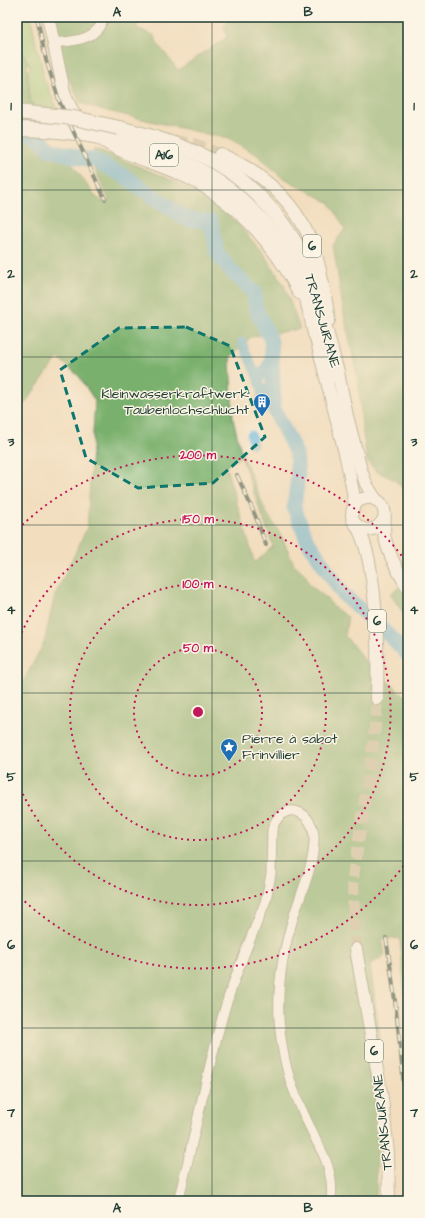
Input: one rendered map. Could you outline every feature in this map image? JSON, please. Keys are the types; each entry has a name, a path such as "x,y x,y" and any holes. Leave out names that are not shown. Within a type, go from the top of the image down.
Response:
{"highway":[{"name":"TRANSJURANE","path":"17,112 74,118 159,139 205,158 239,179 262,200 281,223 306,264 338,377"},
{"name":"TRANSJURANE","path":"17,129 77,133 110,139 187,163 223,184 261,219 292,263 301,281 308,301 315,334"}],"main road":[{"name":"6","path":"48,17 65,96 81,122 99,139 119,150 161,166 201,185 242,215 260,234 282,262 302,298 315,334"},
{"name":"6","path":"62,81 82,112"},
{"name":"6","path":"220,154 244,165 268,183 289,205 306,230 313,248 320,274 338,377"},
{"name":"TRANSJURANE","path":"315,334 346,457 354,505"},
{"name":"TRANSJURANE","path":"338,377 364,477 376,500"},
{"path":"354,505 364,498 376,500"},
{"name":"6","path":"376,500 383,507 384,532 387,546 407,587"},
{"name":"6","path":"354,505 352,509 352,516 364,543 370,568 375,605 377,625 377,699"},
{"path":"357,526 364,530 373,530 380,525 384,518"},
{"name":"TRANSJURANE","path":"356,949 384,1113 388,1153 389,1201"}],"street":[{"path":"53,43 85,38 93,34 102,23 104,17"},
{"path":"178,1201 216,1039 225,1007 266,900 272,874 272,830 277,818 283,813 290,811 304,814 308,818 314,830 314,840 310,868 295,912 283,958 278,1003 280,1031 289,1076 329,1170 331,1182 331,1201"}],"highlighted area":[{"path":"186,327 230,346 265,437 213,483 138,488 86,458 60,370 119,328"}],"green space":[{"path":"17,17 31,17 44,81 47,84 56,108 33,105 30,100 28,72 30,67 19,42"},
{"path":"48,17 144,17 144,21 137,22 137,28 155,36 157,43 178,70 227,37 224,27 231,17 408,17 408,512 406,492 395,480 376,471 367,461 362,427 358,380 344,314 333,245 345,229 330,203 280,176 256,154 228,139 107,111 80,103 53,43"},
{"path":"17,31 22,52 28,62 27,67 30,100 45,134 71,162 94,195 103,202 109,200 93,165 94,148 174,181 212,202 237,223 263,253 284,285 300,329 251,337 230,358 233,419 241,451 265,510 281,535 294,564 306,575 309,584 326,598 336,609 348,617 345,636 367,663 408,699 408,1034 400,938 382,939 385,955 370,965 380,1038 376,1201 17,1201 17,698 19,689 44,643 55,595 87,528 95,401 79,376 58,358 17,414","holes":["241,456 273,546 255,563 226,467"]},
{"path":"408,581 408,620 390,594"}],"waterway":[{"path":"19,128 40,138 49,149 94,160 124,176 186,219 211,222 217,253 232,272 254,292 256,309 271,340 274,409 296,453 298,475 294,508 307,540 343,594 396,642 408,655"},
{"path":"242,342 262,389 274,409"},
{"path":"259,381 262,372 272,357"},
{"path":"261,409 262,389"},
{"path":"251,435 253,444"}],"tunnel":[{"path":"175,141 194,144 220,154"},
{"path":"356,949 353,877 371,761 377,699"}],"railway":[{"path":"37,17 46,60 60,103 105,199"},
{"path":"237,475 255,515 266,545"},
{"path":"386,938 399,1037 408,1137"}],"place":[{"name":"Kleinwasserkraftwerk Taubenlochschlucht","path":"262,417"},
{"name":"Pierre à sabot Frinvillier","path":"229,762"}]}
